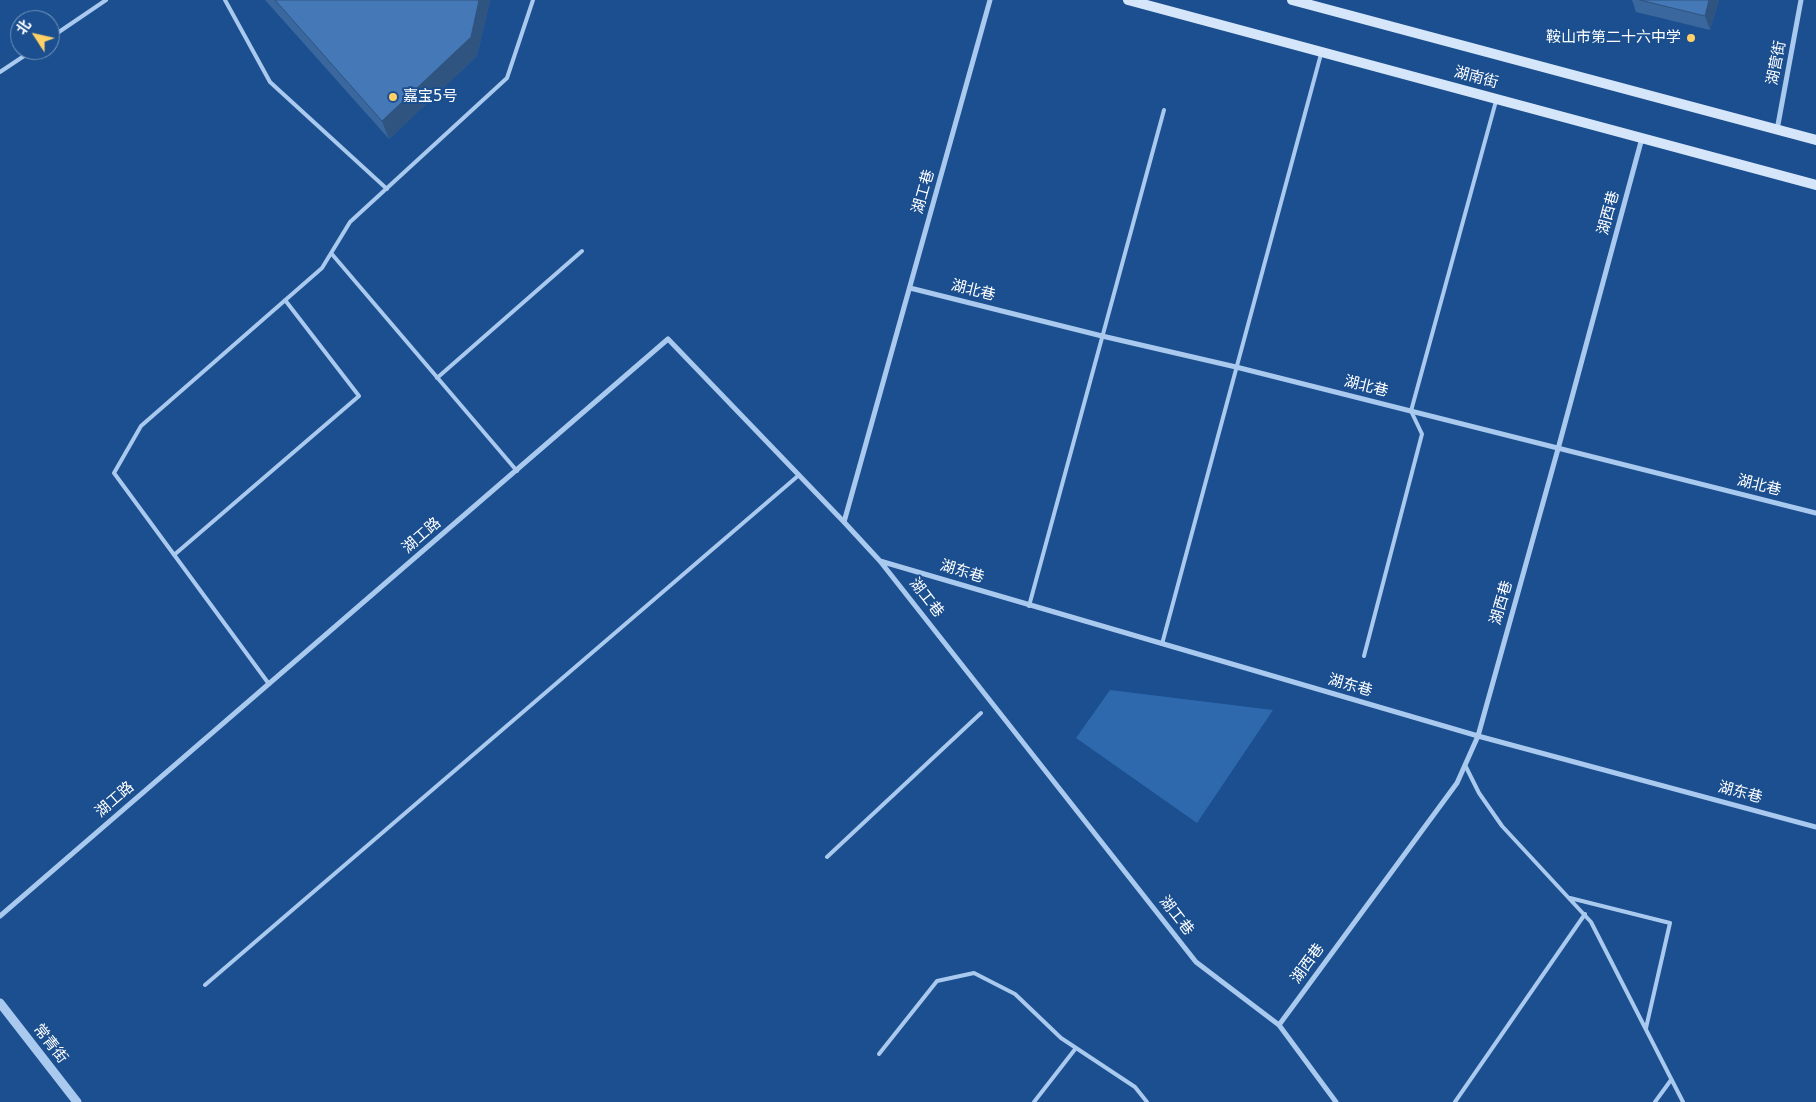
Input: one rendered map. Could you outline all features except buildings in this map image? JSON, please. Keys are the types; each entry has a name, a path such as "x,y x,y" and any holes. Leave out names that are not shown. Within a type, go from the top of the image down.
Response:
{"main road":[{"name":"湖南街","path":"1128,0 1816,185"},
{"name":"湖南街","path":"1292,0 1816,140"}],"street":[{"name":"湖工巷","path":"990,0 844,522 880,561 1196,962 1279,1025 1336,1102"},
{"name":"湖营街","path":"1777,130 1801,0"},
{"name":"湖西巷","path":"1279,1025 1457,783 1478,736 1642,138"},
{"name":"湖北巷","path":"910,288 1236,367 1816,513"},
{"name":"湖工路","path":"0,916 668,339 844,522"},
{"name":"湖东巷","path":"880,561 1478,736 1816,827"},
{"name":"常青街","path":"0,1003 77,1102"}],"lane":[{"path":"60,31 106,0"},
{"path":"225,0 270,82 387,189"},
{"path":"268,684 114,473 141,426 322,268 350,222 507,78 533,0"},
{"path":"1162,644 1322,52"},
{"path":"0,72 18,60"},
{"path":"1364,656 1422,434 1411,412 1497,99"},
{"path":"1029,606 1164,110"},
{"path":"437,378 582,251"},
{"path":"331,253 517,471"},
{"path":"174,555 358,396 285,300"},
{"path":"205,985 799,475"},
{"path":"827,857 981,713"},
{"path":"1465,765 1479,793 1502,826 1592,922 1682,1102"},
{"path":"1570,898 1670,923 1646,1028"},
{"path":"1455,1102 1584,914"},
{"path":"879,1054 937,981 974,973 1015,994 1061,1038 1135,1087 1147,1102"},
{"path":"1034,1102 1076,1048"},
{"path":"1655,1102 1671,1080"}],"shaded area":[{"path":"1110,690 1273,710 1197,823 1076,738"}],"place":[{"name":"鞍山市第二十六中学","path":"1691,38"},
{"name":"嘉宝5号","path":"393,97"}]}
